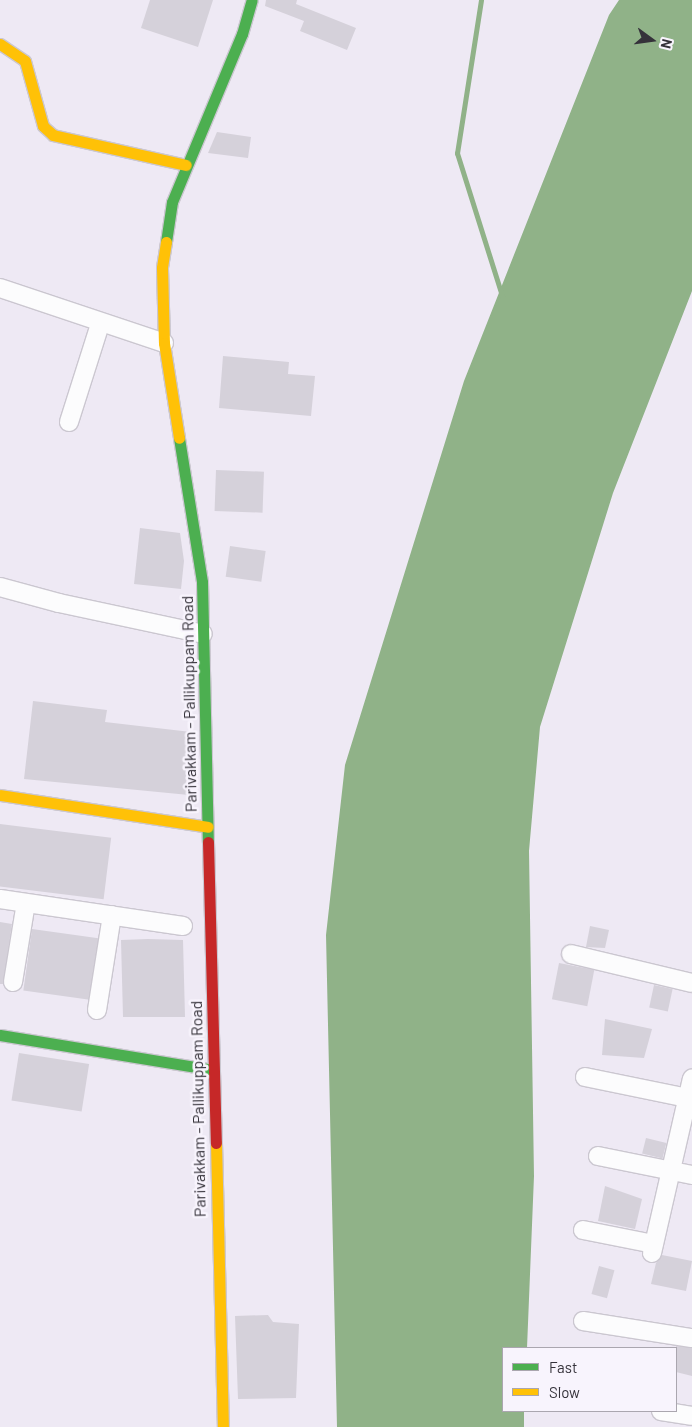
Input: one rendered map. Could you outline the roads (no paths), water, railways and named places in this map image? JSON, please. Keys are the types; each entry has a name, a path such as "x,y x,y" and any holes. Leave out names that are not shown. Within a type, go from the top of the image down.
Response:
{"street":[{"name":"Parivakkam - Pallikuppam Road","path":"223,1427 202,582 164,343 162,268 172,202 242,34 252,0"},
{"path":"0,44 25,60 43,126 53,135 186,165"},
{"path":"0,288 100,324 164,343"},
{"path":"69,422 100,324"},
{"path":"0,586 59,603 203,634"},
{"path":"0,795 208,827"},
{"path":"0,899 183,926"},
{"path":"14,982 26,903"},
{"path":"97,1010 112,916"},
{"path":"571,954 692,983"},
{"path":"0,1035 214,1070"},
{"path":"585,1077 688,1098"},
{"path":"583,1230 653,1249 692,1079"},
{"path":"598,1156 692,1175"},
{"path":"583,1321 692,1338"},
{"path":"667,1412 692,1416"}],"waterway":[{"path":"481,0 457,153 502,296"}]}
